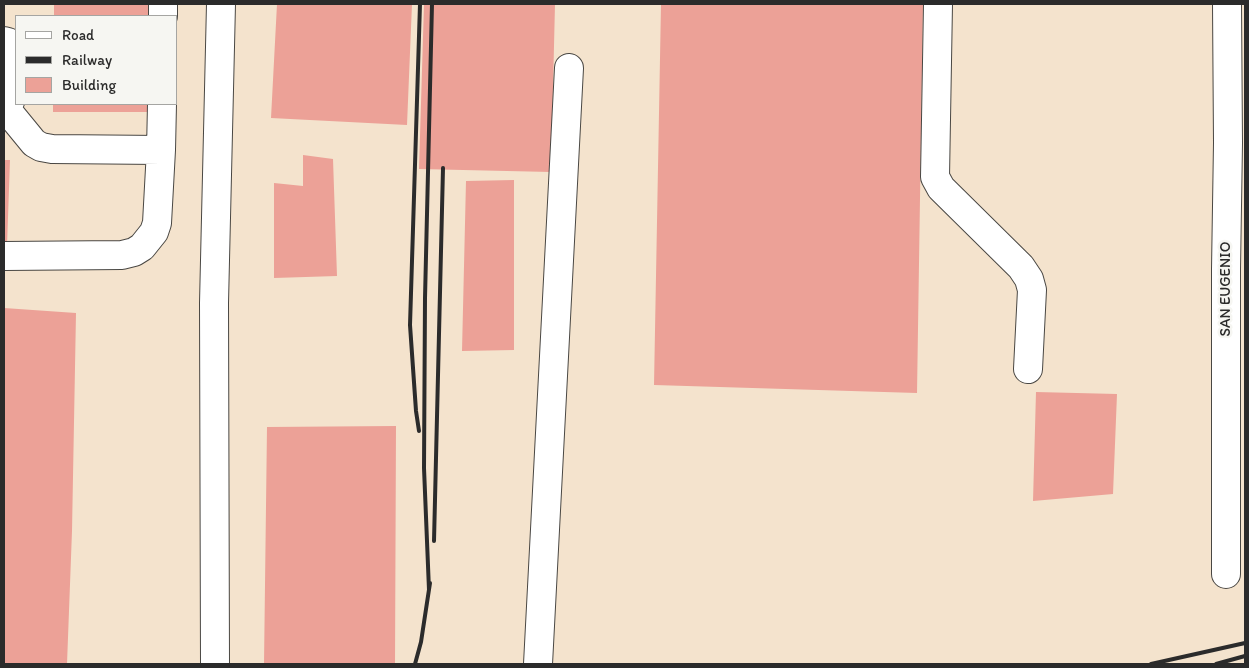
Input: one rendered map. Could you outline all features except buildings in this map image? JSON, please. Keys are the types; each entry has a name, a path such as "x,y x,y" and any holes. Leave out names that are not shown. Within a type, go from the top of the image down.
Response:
{"street":[{"path":"215,664 214,303 221,4"},
{"path":"938,4 935,177 941,188 1021,267 1029,279 1032,290 1028,369"},
{"name":"SAN EUGENIO","path":"1226,574 1235,518 1237,141 1233,13"},
{"path":"4,41 8,42 12,48 12,96 5,109 34,143 41,147 52,149 161,150"},
{"path":"538,664 569,68"},
{"path":"4,256 122,255 134,252 142,247 154,232 157,223 162,105"}],"railway":[{"path":"419,431 410,325 420,4"},
{"path":"429,590 424,468 425,298 432,4"},
{"path":"434,541 443,168"},
{"path":"415,664 421,642 430,583"},
{"path":"1151,664 1245,643"},
{"path":"1216,664 1245,656"}]}
